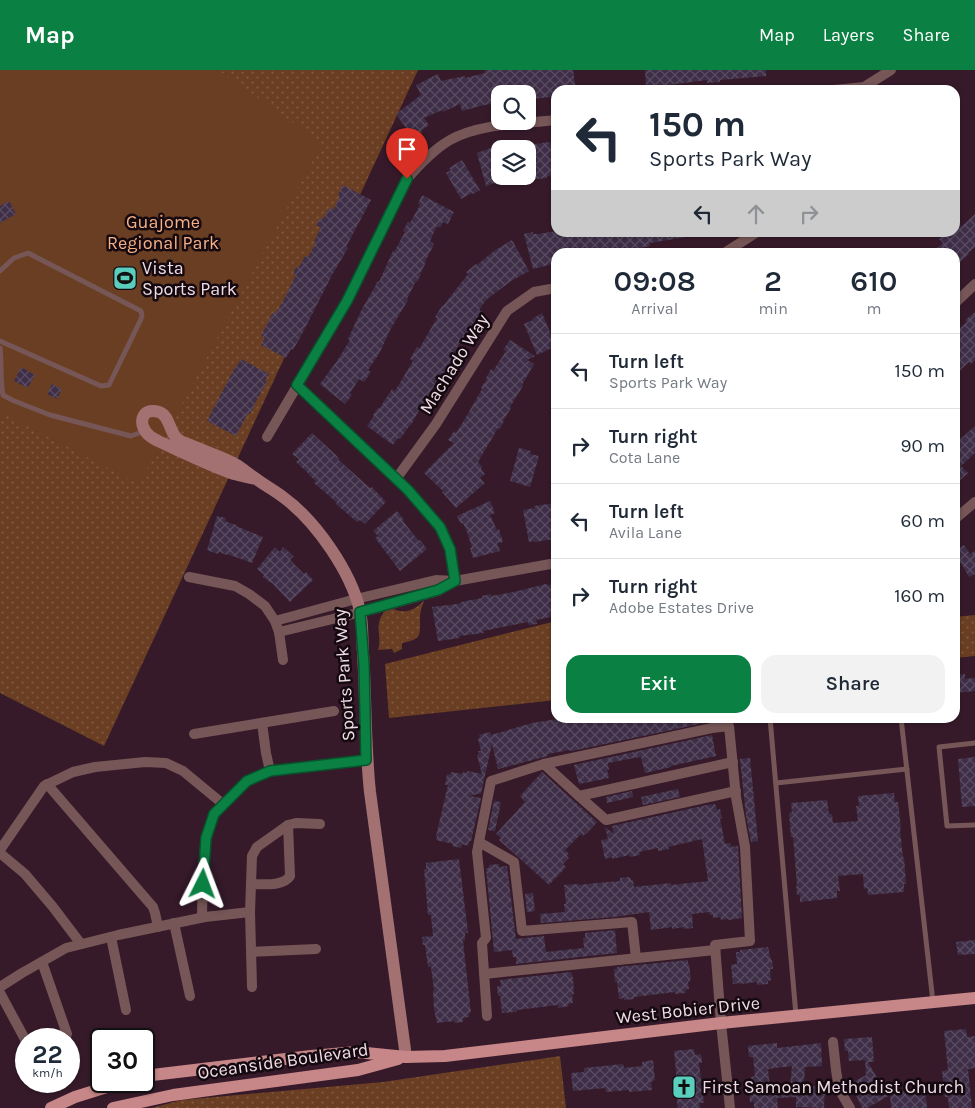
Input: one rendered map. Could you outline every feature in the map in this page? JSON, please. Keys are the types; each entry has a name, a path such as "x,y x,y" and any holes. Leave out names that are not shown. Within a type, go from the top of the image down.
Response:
{"main road":[{"name":"West Bobier Drive","path":"406,1056 445,1056 721,1023 975,998"},
{"name":"Oceanside Boulevard","path":"155,1075 356,1052 406,1056"},
{"name":"Oceanside Boulevard","path":"113,1108 173,1094 358,1070 406,1056"},
{"path":"51,1108 90,1092"}],"street":[{"path":"867,85 891,70"},
{"path":"267,437 347,301 407,179 418,166 440,146 467,133 487,128 551,121"},
{"path":"732,248 749,237"},
{"path":"960,298 975,284"},
{"name":"Machado Way","path":"396,479 436,424 506,311 534,292 551,289"},
{"path":"297,385 396,479 440,527 450,549 455,581"},
{"name":"Sports Park Way","path":"256,479 234,474 151,437 144,431 142,426 144,416 148,412 153,411 164,414 176,437 180,440 236,464 284,497 313,525 324,539 354,592 360,612 364,665 366,760 406,1056"},
{"path":"960,515 975,502"},
{"path":"274,621 436,580 455,581 551,564"},
{"path":"189,577 234,586 265,606 279,632 283,660"},
{"path":"279,632 438,590 455,581"},
{"path":"194,734 334,711"},
{"path":"262,723 270,771"},
{"path":"487,1016 482,943 486,938 477,852 491,781 544,764 728,726 745,847 750,941 715,945 730,1108"},
{"path":"202,917 203,867 206,838 214,814 247,781 270,771 366,760"},
{"path":"81,944 54,906 26,874 0,851 44,786 72,772 95,767 145,762 166,763 182,771 223,804"},
{"path":"579,796 732,762"},
{"path":"544,764 606,820 736,791"},
{"path":"47,784 152,907 158,926"},
{"path":"252,987 250,912 252,856 257,847 288,825 296,823 320,824"},
{"path":"251,884 285,882 290,876 288,825"},
{"path":"479,842 514,862 522,931 632,922 636,958"},
{"path":"0,987 66,948 202,917 250,912"},
{"path":"174,923 190,996"},
{"path":"111,937 126,1010"},
{"path":"251,952 316,949"},
{"path":"484,974 716,950"},
{"path":"42,962 65,1028"},
{"path":"0,994 19,1028"},
{"path":"834,1042 836,1070 840,1089 850,1108"}],"lane":[{"path":"0,271 14,258 28,254 141,311 142,319 109,385 101,386 0,342"},
{"path":"0,348 0,380 3,395 50,415 131,436 144,431"},
{"path":"770,723 796,1016"},
{"path":"902,723 933,1002"},
{"path":"975,743 939,748 946,826 975,825"},
{"path":"776,783 907,770"}],"green space":[{"name":"Guajome Regional Park","path":"0,70 418,70 104,746 0,693"},
{"name":"Vista Sports Park","path":"0,70 218,70 322,143 139,484 0,412"},
{"path":"424,601 420,613 420,633 418,636 413,640 402,643 402,649 394,653 392,649 378,650 379,623 386,610 410,610"},
{"path":"975,615 975,656 960,658 960,616"},
{"path":"551,622 551,701 389,718 385,664"},
{"path":"560,1056 566,1108 151,1108 182,1100 383,1082"}],"building":[{"path":"485,70 573,70 575,85 551,85 551,97 536,99 536,85 491,85 491,104 462,111 460,104 424,118 429,125 414,139 396,114 421,95 416,85 438,74 441,81 465,76 465,78 485,73"},
{"path":"645,70 766,70 766,76 720,80 720,82 707,83 707,80 669,85 646,85"},
{"path":"550,142 551,176 547,176 547,178 536,179 536,144"},
{"path":"491,148 491,184 486,186 477,153"},
{"path":"462,160 480,190 461,199 446,173 451,170 449,168"},
{"path":"343,185 371,200 346,247 348,248 301,336 286,358 261,345 265,338 261,336 273,312 275,314 282,303 296,275 293,273 297,266 299,267 305,256 308,257 316,242 314,241 321,228 316,225 320,218 323,219 329,208 333,210"},
{"path":"422,195 454,212 448,224 443,222 440,228 437,226 430,241 434,244 421,274 379,354 368,370 371,372 364,382 359,379 350,393 352,395 345,404 320,384 350,340 348,339 361,311 379,282 393,251 405,232 403,231 408,222 410,223 420,205 418,204"},
{"path":"9,201 16,214 0,223 0,206"},
{"path":"975,214 975,247 960,262 960,248 937,248 943,243 939,239 941,237 960,237 960,226 961,227"},
{"path":"533,232 533,234 551,232 551,237 686,237 650,243 650,246 640,248 551,248 551,264 533,269 524,234"},
{"path":"512,240 529,271 511,281 486,300 479,310 482,312 466,333 454,353 454,357 429,394 432,395 426,404 423,403 411,425 393,445 367,426 373,415 392,389 395,391 413,361 410,359 417,347 419,349 437,318 435,317 468,274 466,272"},
{"path":"975,312 975,360 971,364 969,362 960,370 960,328 967,322 965,320"},
{"path":"542,313 551,334 551,348 537,355 524,324"},
{"path":"510,340 535,356 527,360 534,364 500,429 498,428 478,462 485,474 480,478 485,483 456,508 443,491 424,473 454,443 448,440 454,431 456,433 466,417 491,369 493,371 506,351 503,350"},
{"path":"241,359 269,374 255,405 250,414 248,413 236,436 207,421"},
{"path":"21,367 35,375 28,388 14,381"},
{"path":"52,384 62,389 57,399 47,394"},
{"path":"975,426 975,453 961,466 968,473 960,480 960,440"},
{"path":"312,433 343,464 370,488 372,487 386,502 365,524 360,520 357,522 336,504 296,462 299,459 292,454"},
{"path":"519,448 531,451 530,454 539,456 530,487 510,481"},
{"path":"490,501 495,513 490,515 497,530 499,529 503,542 497,543 500,551 473,558 467,532 457,516"},
{"path":"551,504 551,540 529,542 523,510 535,508 534,506"},
{"path":"397,511 413,534 427,549 400,571 375,538 378,536 373,531"},
{"path":"217,516 226,518 225,521 263,537 252,563 227,554 219,552 218,554 207,550"},
{"path":"964,545 970,554 975,551 975,574 969,577 960,564 960,547"},
{"path":"275,547 280,552 283,547 294,556 290,560 313,580 290,602 257,569"},
{"path":"546,584 551,585 551,617 536,620 537,624 529,625 528,622 483,631 484,633 438,641 432,607 457,604 491,594 491,596"},
{"path":"960,674 965,674 965,679 975,678 975,691 960,692"},
{"path":"551,720 551,723 704,723 572,751 548,754 548,756 498,769 492,744 481,793 470,796 481,798 471,841 469,841 468,846 462,844 461,848 436,840 448,785 445,785 447,774 450,775 451,772 462,774 463,772 467,773 467,771 482,774 477,755 479,754 478,751 481,751 479,735 490,732 491,735 532,723"},
{"path":"712,735 716,756 645,773 641,757 608,763 609,778 579,784 574,765"},
{"path":"975,757 975,806 962,807 958,759"},
{"path":"750,758 758,841 751,842 746,816 740,759"},
{"path":"542,772 597,822 586,834 583,836 581,834 565,850 569,854 567,856 569,858 563,864 566,867 549,885 499,840 501,838 496,834 525,802 520,796"},
{"path":"678,789 680,797 643,805 641,797"},
{"path":"632,791 633,797 607,803 606,797"},
{"path":"894,793 895,802 898,802 904,857 906,884 904,884 904,892 868,895 867,888 864,889 863,874 838,876 840,891 837,891 837,898 800,902 800,895 797,895 793,837 791,837 789,813 792,812 791,803 827,800 829,814 832,814 833,823 858,821 856,806 859,806 858,796"},
{"path":"494,801 501,802 495,831 488,830"},
{"path":"715,804 717,810 720,809 725,844 730,843 731,847 738,846 742,918 721,920 720,917 713,918 713,915 710,915 709,912 692,914 693,928 672,929 672,927 651,930 649,912 541,923 540,914 565,912 564,885 620,881 620,878 630,877 633,880 634,887 708,881 702,839 668,847 669,849 658,851 658,848 639,852 640,855 630,857 629,855 612,859 612,857 605,859 601,840 608,839 605,827 614,834 612,826"},
{"path":"459,859 468,933 465,933 465,940 463,941 471,1013 469,1013 469,1017 463,1018 463,1022 437,1023 431,967 428,967 422,937 433,936 431,915 428,915 424,869 426,869 426,863"},
{"path":"499,864 499,867 507,866 516,939 544,936 546,952 584,948 583,938 585,938 585,933 615,930 617,953 516,964 516,957 513,957 512,950 494,952 486,868 489,868 489,865"},
{"path":"533,893 535,911 527,912 525,894"},
{"path":"975,940 975,954 958,955 956,942"},
{"path":"768,947 773,969 770,969 771,980 768,981 768,984 757,985 757,982 733,984 731,965 737,964 736,952"},
{"path":"688,960 691,979 688,982 689,989 685,990 686,993 675,994 675,992 634,997 634,999 619,999 614,969 617,969 617,967"},
{"path":"571,972 574,994 572,995 573,1003 568,1004 569,1006 558,1008 558,1005 502,1013 497,986 501,986 500,980"},
{"path":"966,1029 967,1037 975,1036 975,1068 968,1069 972,1108 949,1108 948,1097 945,1097 942,1071 948,1070 944,1031"},
{"path":"872,1037 874,1062 868,1062 879,1081 855,1094 850,1084 866,1075 865,1060 849,1061 848,1051 845,1051 844,1039"},
{"path":"777,1043 777,1048 821,1043 822,1066 805,1067 804,1086 825,1087 824,1108 796,1107 796,1097 777,1098 778,1108 754,1108 754,1101 750,1102 749,1091 752,1090 751,1077 755,1076 753,1057 749,1057 748,1046","holes":["792,1066 790,1086 770,1088 768,1069"]},
{"path":"694,1049 695,1055 701,1054 702,1063 699,1063 704,1103 700,1103 700,1108 678,1108 674,1081 677,1081 674,1051"},
{"path":"653,1060 655,1080 651,1082 652,1090 606,1092 605,1088 573,1091 571,1073 584,1072 584,1068 623,1064 624,1068 642,1066 642,1062"},
{"path":"925,1089 927,1108 891,1108 890,1095 867,1108 862,1108 856,1095"}],"place":[{"name":"Vista Sports Park","path":"125,278"},
{"name":"First Samoan Methodist Church","path":"684,1087"}],"route":[{"path":"203,884 206,838 214,814 247,781 270,771 366,760 364,665 360,612 438,590 455,581 450,549 440,527 408,490 297,385 347,301 407,179"}]}
